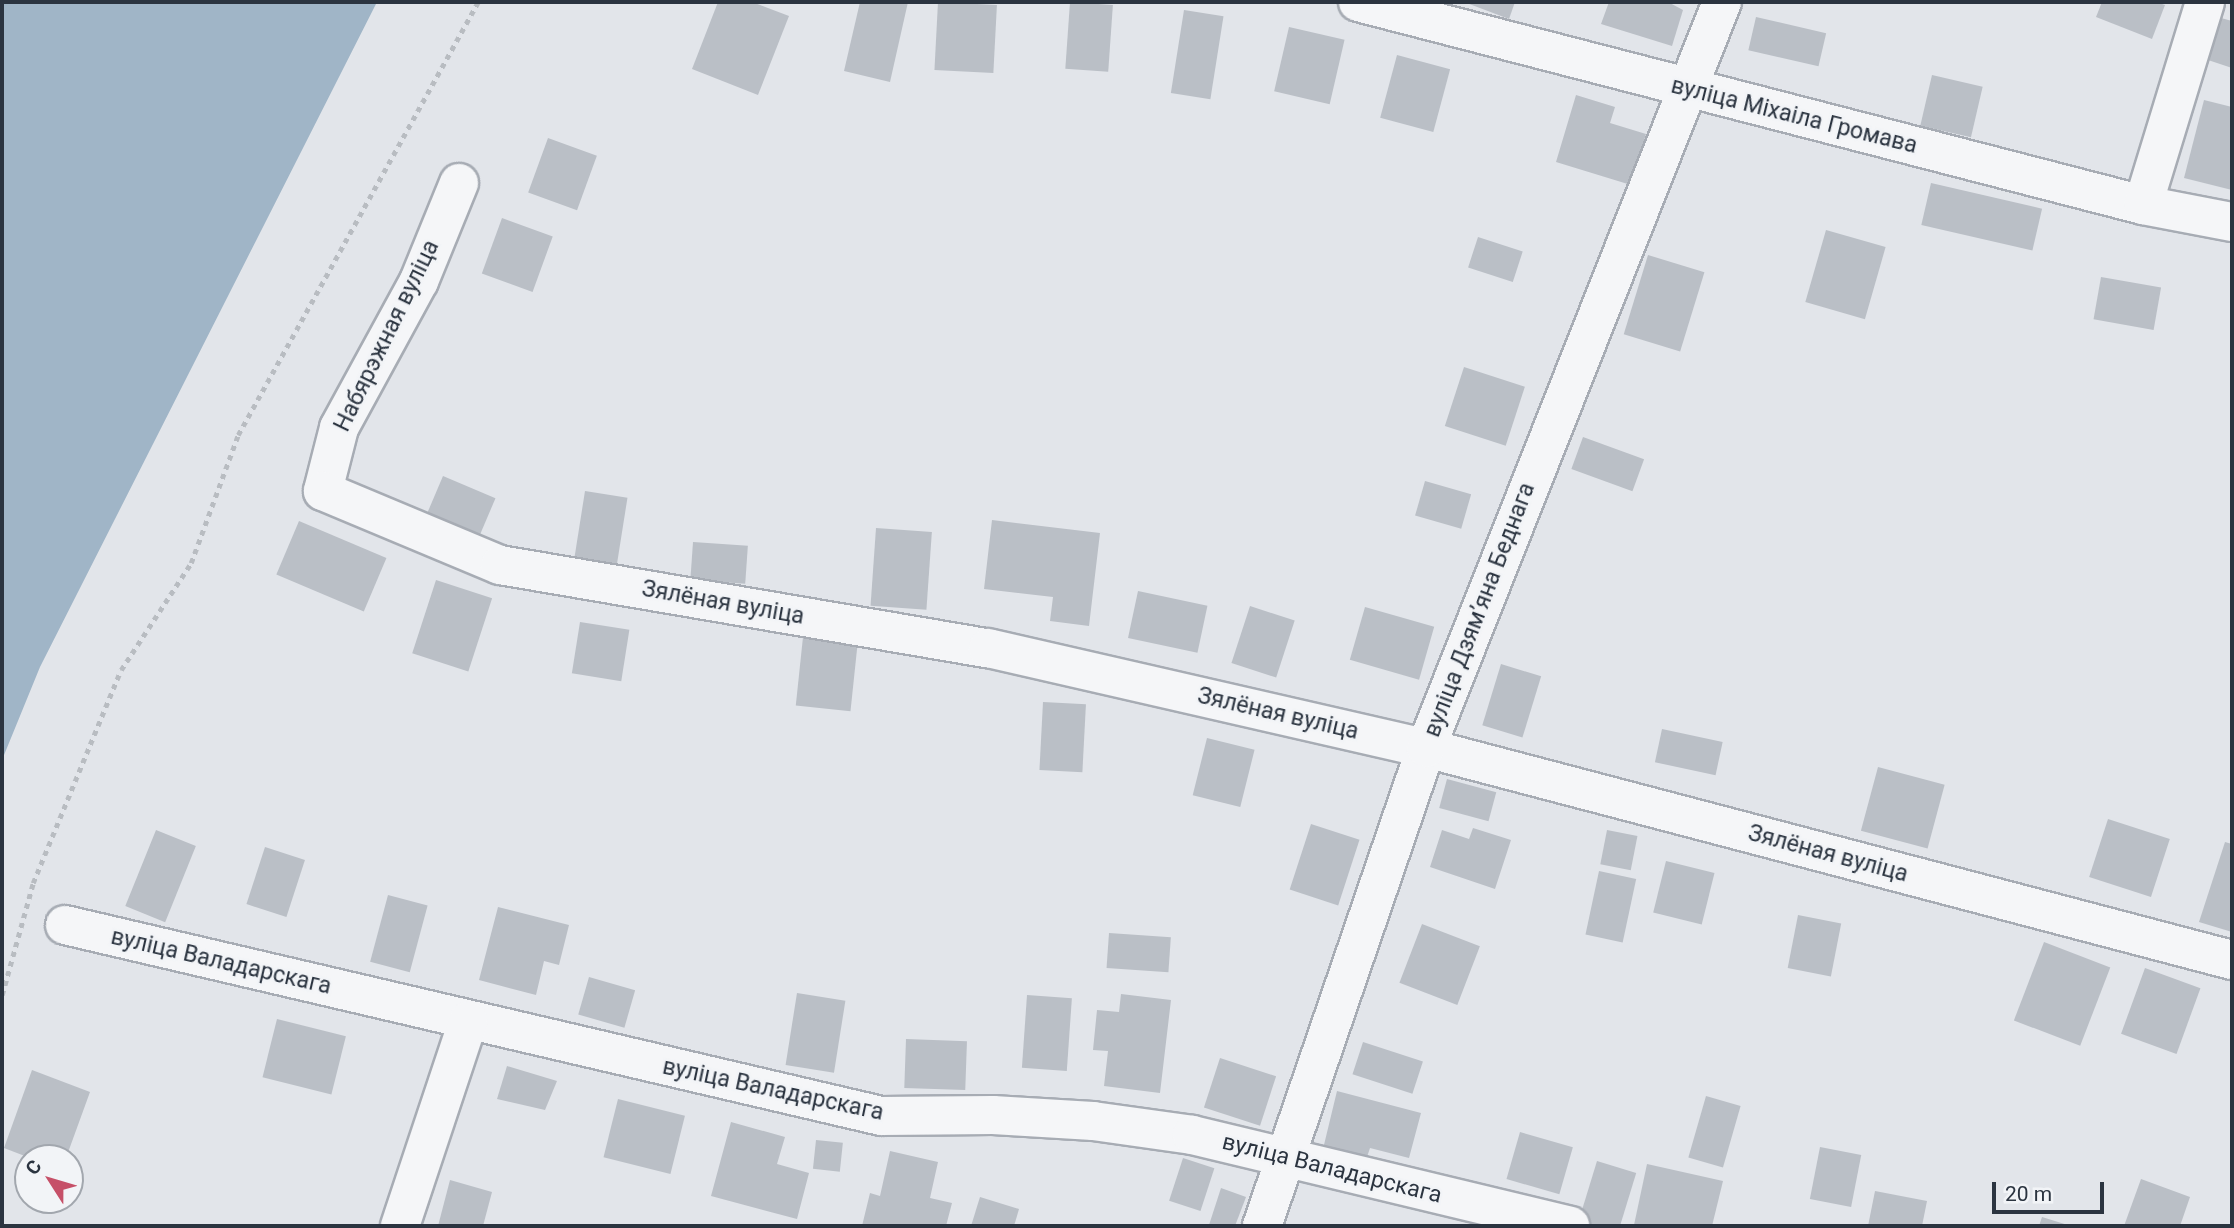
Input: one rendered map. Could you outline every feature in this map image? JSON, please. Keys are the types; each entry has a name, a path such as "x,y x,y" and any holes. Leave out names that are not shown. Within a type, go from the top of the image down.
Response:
{"street":[{"name":"вуліца Міхаіла Громава","path":"1357,2 2143,205 2232,222"},
{"name":"вуліца Дзямʼяна Беднага","path":"1262,1226 1426,748 1685,88 1722,2"},
{"path":"2143,205 2205,2"},
{"name":"Набярэжная вуліца","path":"323,491 339,428 419,281 459,183"},
{"name":"Зялёная вуліца","path":"323,491 500,565 988,648 1426,748 2232,960"},
{"name":"вуліца Валадарскага","path":"65,925 881,1116 993,1115 1093,1121 1192,1135 1285,1160 1570,1226"},
{"path":"400,1226 468,1021"}],"path":[{"path":"2,995 33,883 121,670 191,564 238,435 478,2"}],"water":[{"path":"2,2 377,2 40,667 2,760"}],"building":[{"path":"718,2 752,2 789,16 758,95 692,69"},
{"path":"860,2 908,2 890,82 844,71"},
{"path":"938,2 997,5 993,73 934,70"},
{"path":"1070,2 1113,5 1108,72 1065,69"},
{"path":"1464,2 1515,2 1509,19"},
{"path":"1609,2 1668,2 1683,10 1672,46 1601,24"},
{"path":"2102,2 2156,2 2165,5 2152,39 2096,17"},
{"path":"1184,10 1224,16 1210,99 1171,93"},
{"path":"1756,17 1826,33 1819,66 1748,50"},
{"path":"2221,18 2232,21 2232,68 2208,60"},
{"path":"1289,27 1345,40 1330,104 1274,91"},
{"path":"1397,55 1450,69 1433,132 1380,118"},
{"path":"1932,75 1983,87 1971,137 1920,126"},
{"path":"1576,95 1615,107 1610,123 1646,134 1631,185 1556,162"},
{"path":"2204,100 2232,107 2232,190 2184,178"},
{"path":"548,138 597,156 577,210 528,193"},
{"path":"1931,183 2042,209 2032,251 1921,225"},
{"path":"502,218 553,236 533,292 482,273"},
{"path":"1826,230 1886,247 1865,319 1805,302"},
{"path":"1478,237 1523,252 1513,282 1468,267"},
{"path":"1648,255 1704,272 1680,352 1624,334"},
{"path":"2101,277 2161,288 2154,330 2094,319"},
{"path":"1464,367 1525,387 1506,446 1445,426"},
{"path":"1583,437 1644,459 1632,491 1571,469"},
{"path":"443,476 495,498 479,538 426,516"},
{"path":"1425,481 1471,494 1461,529 1415,516"},
{"path":"585,491 627,498 617,567 574,560"},
{"path":"992,520 1100,533 1089,626 1050,621 1053,597 984,589"},
{"path":"299,521 386,558 364,612 276,574"},
{"path":"876,528 932,532 926,610 871,606"},
{"path":"693,542 748,546 745,584 690,580"},
{"path":"436,580 492,598 468,671 412,653"},
{"path":"1138,591 1207,606 1197,653 1128,638"},
{"path":"1250,606 1295,621 1276,678 1231,663"},
{"path":"1365,607 1434,627 1419,680 1350,660"},
{"path":"580,622 629,630 621,681 572,673"},
{"path":"803,637 858,643 850,711 796,706"},
{"path":"1501,664 1541,676 1522,737 1482,725"},
{"path":"1043,702 1086,704 1082,772 1039,770"},
{"path":"1662,729 1723,742 1716,775 1655,762"},
{"path":"1207,738 1255,750 1240,807 1193,795"},
{"path":"1878,767 1945,785 1928,849 1861,831"},
{"path":"1447,779 1496,792 1488,821 1439,808"},
{"path":"2108,819 2170,839 2151,897 2089,877"},
{"path":"1311,824 1360,840 1338,905 1290,890"},
{"path":"1473,828 1511,840 1495,889 1430,867 1442,830 1469,839"},
{"path":"156,830 196,846 165,922 125,906"},
{"path":"1607,830 1637,836 1631,870 1600,864"},
{"path":"2225,842 2232,844 2232,932 2199,922"},
{"path":"265,847 305,860 286,917 246,904"},
{"path":"1666,861 1715,873 1702,925 1653,912"},
{"path":"1599,871 1636,879 1623,942 1585,935"},
{"path":"388,895 428,906 410,972 370,962"},
{"path":"498,907 569,925 559,965 544,961 536,995 479,980"},
{"path":"1798,915 1841,923 1831,976 1788,968"},
{"path":"1422,924 1480,946 1457,1005 1399,983"},
{"path":"1109,933 1171,937 1168,972 1107,968"},
{"path":"2044,942 2110,967 2080,1046 2014,1020"},
{"path":"2145,968 2200,988 2177,1054 2121,1034"},
{"path":"589,977 635,990 624,1028 578,1014"},
{"path":"797,993 845,1001 834,1073 786,1065"},
{"path":"1121,994 1171,1000 1160,1093 1104,1086 1108,1051 1093,1050 1097,1010 1119,1012"},
{"path":"1027,995 1072,998 1067,1071 1022,1068"},
{"path":"277,1019 346,1036 331,1094 262,1077"},
{"path":"906,1039 967,1041 965,1090 904,1088"},
{"path":"1363,1042 1423,1061 1412,1094 1352,1074"},
{"path":"1220,1058 1276,1076 1260,1126 1204,1107"},
{"path":"507,1066 557,1081 545,1110 497,1099"},
{"path":"32,1070 90,1092 71,1144 14,1144 14,1152 4,1148"},
{"path":"1337,1091 1421,1113 1409,1158 1370,1148 1366,1160 1323,1149"},
{"path":"1706,1096 1741,1106 1723,1167 1688,1158"},
{"path":"618,1099 685,1116 670,1174 603,1157"},
{"path":"731,1122 785,1137 777,1164 809,1173 797,1219 711,1196"},
{"path":"1520,1132 1573,1147 1559,1194 1506,1179"},
{"path":"816,1140 843,1143 840,1172 813,1169"},
{"path":"1820,1147 1861,1155 1851,1207 1810,1199"},
{"path":"890,1151 938,1162 930,1198 952,1203 946,1226 862,1226 870,1193 880,1196"},
{"path":"1183,1158 1214,1168 1200,1211 1169,1201"},
{"path":"1597,1161 1636,1173 1620,1226 1598,1226 1579,1220"},
{"path":"1647,1164 1723,1181 1712,1226 1634,1225"},
{"path":"2141,1179 2190,1197 2180,1226 2124,1226"},
{"path":"450,1180 492,1192 483,1226 438,1226"},
{"path":"1221,1188 1246,1197 1235,1226 1209,1225"},
{"path":"1875,1191 1927,1201 1922,1226 1868,1226"},
{"path":"980,1197 1019,1209 1014,1226 971,1226"},
{"path":"2042,1217 2071,1226 2039,1226"}]}
